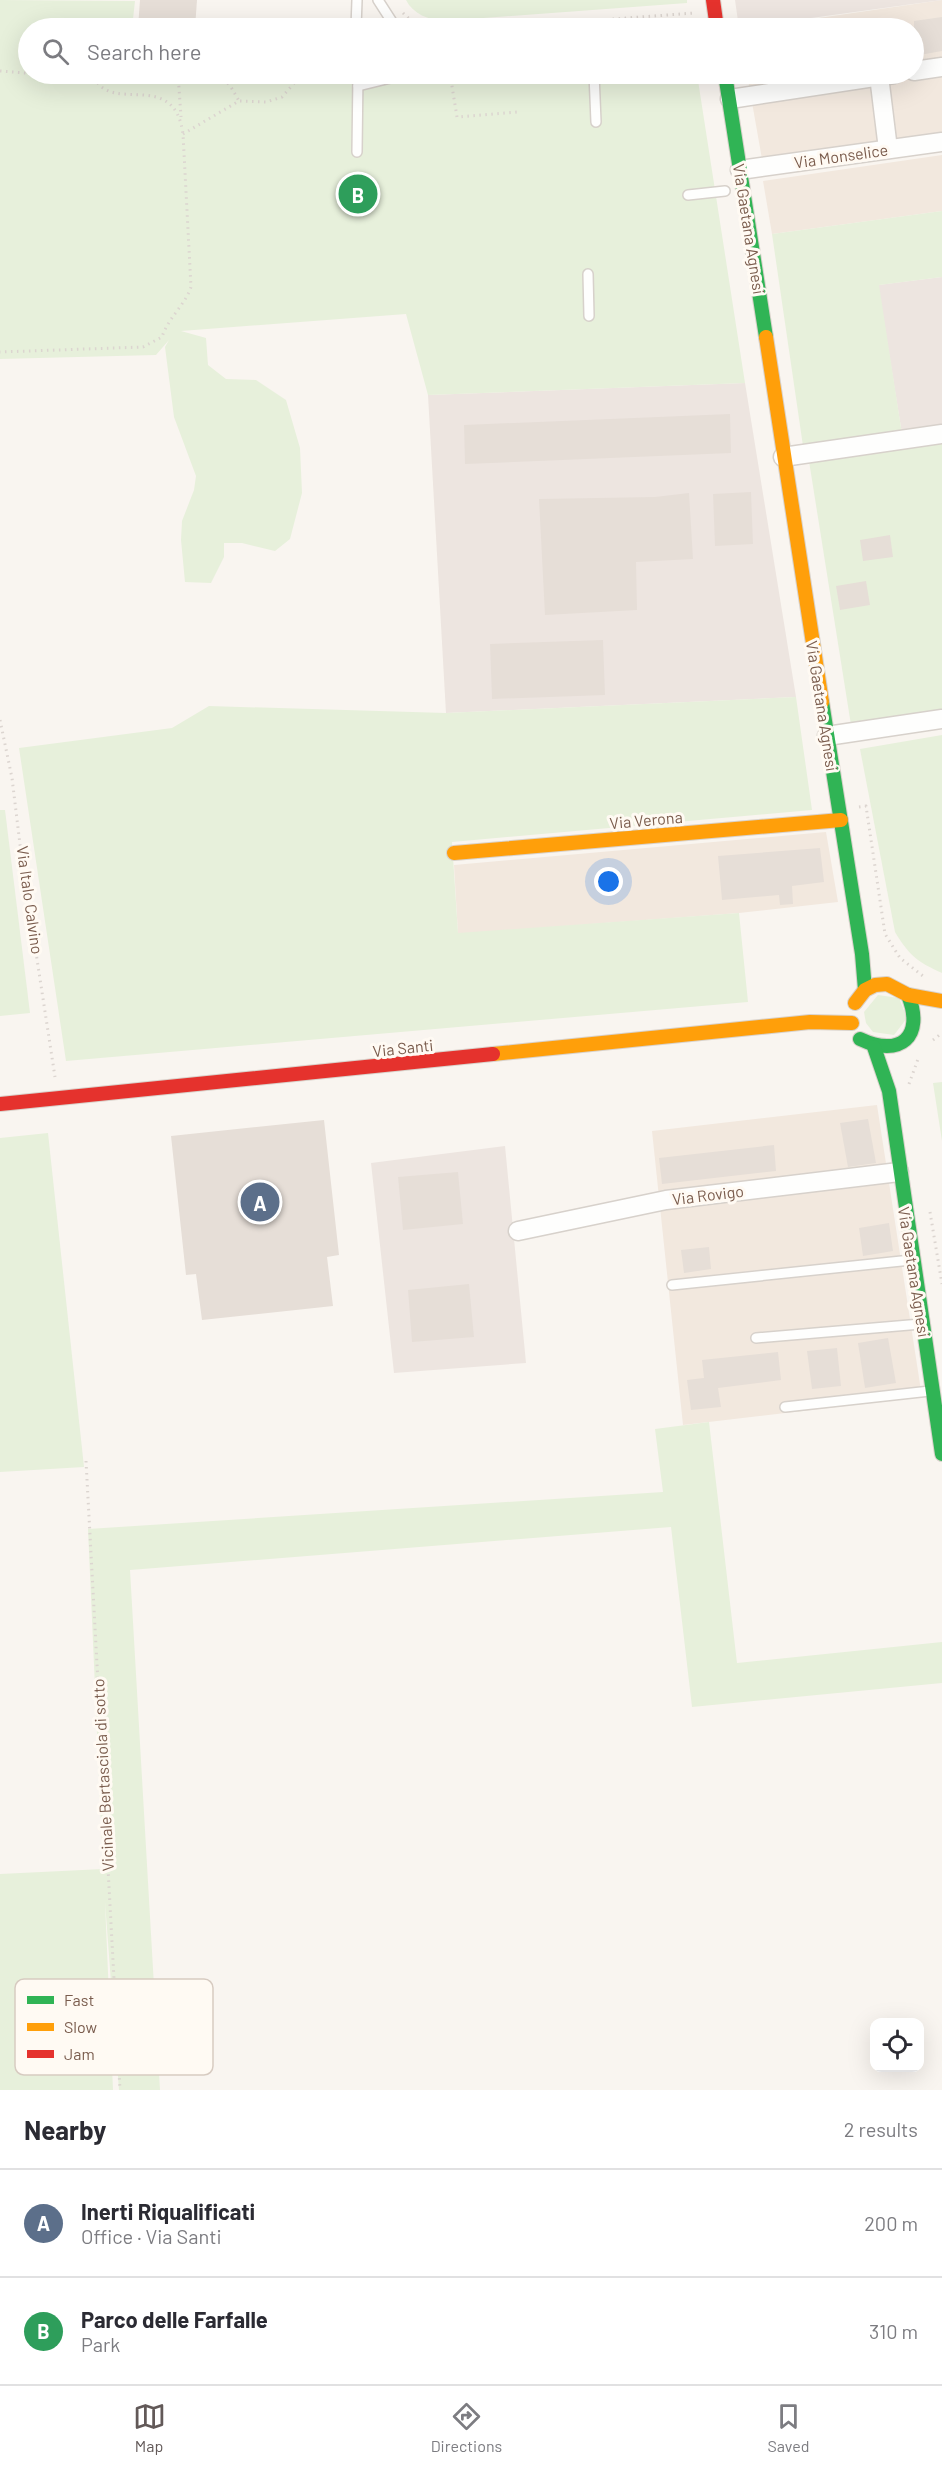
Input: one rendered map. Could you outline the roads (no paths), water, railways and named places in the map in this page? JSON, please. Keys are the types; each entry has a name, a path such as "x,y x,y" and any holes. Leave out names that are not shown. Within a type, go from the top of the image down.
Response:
{"street":[{"path":"712,0 715,18"},
{"path":"924,70 942,67"},
{"name":"Via Gaetana Agnesi","path":"727,84 826,736 841,814 862,954 865,990"},
{"path":"730,99 828,84"},
{"path":"886,84 888,149"},
{"name":"Via Monselice","path":"740,170 942,142"},
{"path":"783,457 942,434"},
{"path":"826,736 942,718"},
{"name":"Via Verona","path":"454,853 841,814"},
{"path":"862,954 887,984 908,995 942,1001"},
{"path":"887,984 875,985 865,990 853,1007 852,1023 860,1038 874,1047 891,1048 905,1041 929,1016 915,1007 908,995"},
{"name":"Via Santi","path":"810,1022 853,1007"},
{"name":"Via Santi","path":"0,1104 810,1022 852,1023"},
{"name":"Via Gaetana Agnesi","path":"889,1091 905,1041"},
{"name":"Via Gaetana Agnesi","path":"874,1047 889,1091 899,1172 923,1324 934,1345 933,1391 942,1454"},
{"name":"Via Rovigo","path":"518,1231 666,1200 899,1172"}],"lane":[{"path":"356,18 357,0"},
{"path":"378,0 390,18"},
{"path":"357,152 358,86 366,84"},
{"path":"594,84 596,122"},
{"path":"688,195 725,191"},
{"path":"588,274 589,316"},
{"path":"672,1285 913,1260"},
{"path":"756,1338 923,1324"},
{"path":"785,1407 933,1391"}],"place":[{"name":"Parco delle Farfalle","path":"358,194"},
{"name":"Inerti Riqualificati","path":"260,1202"}]}
